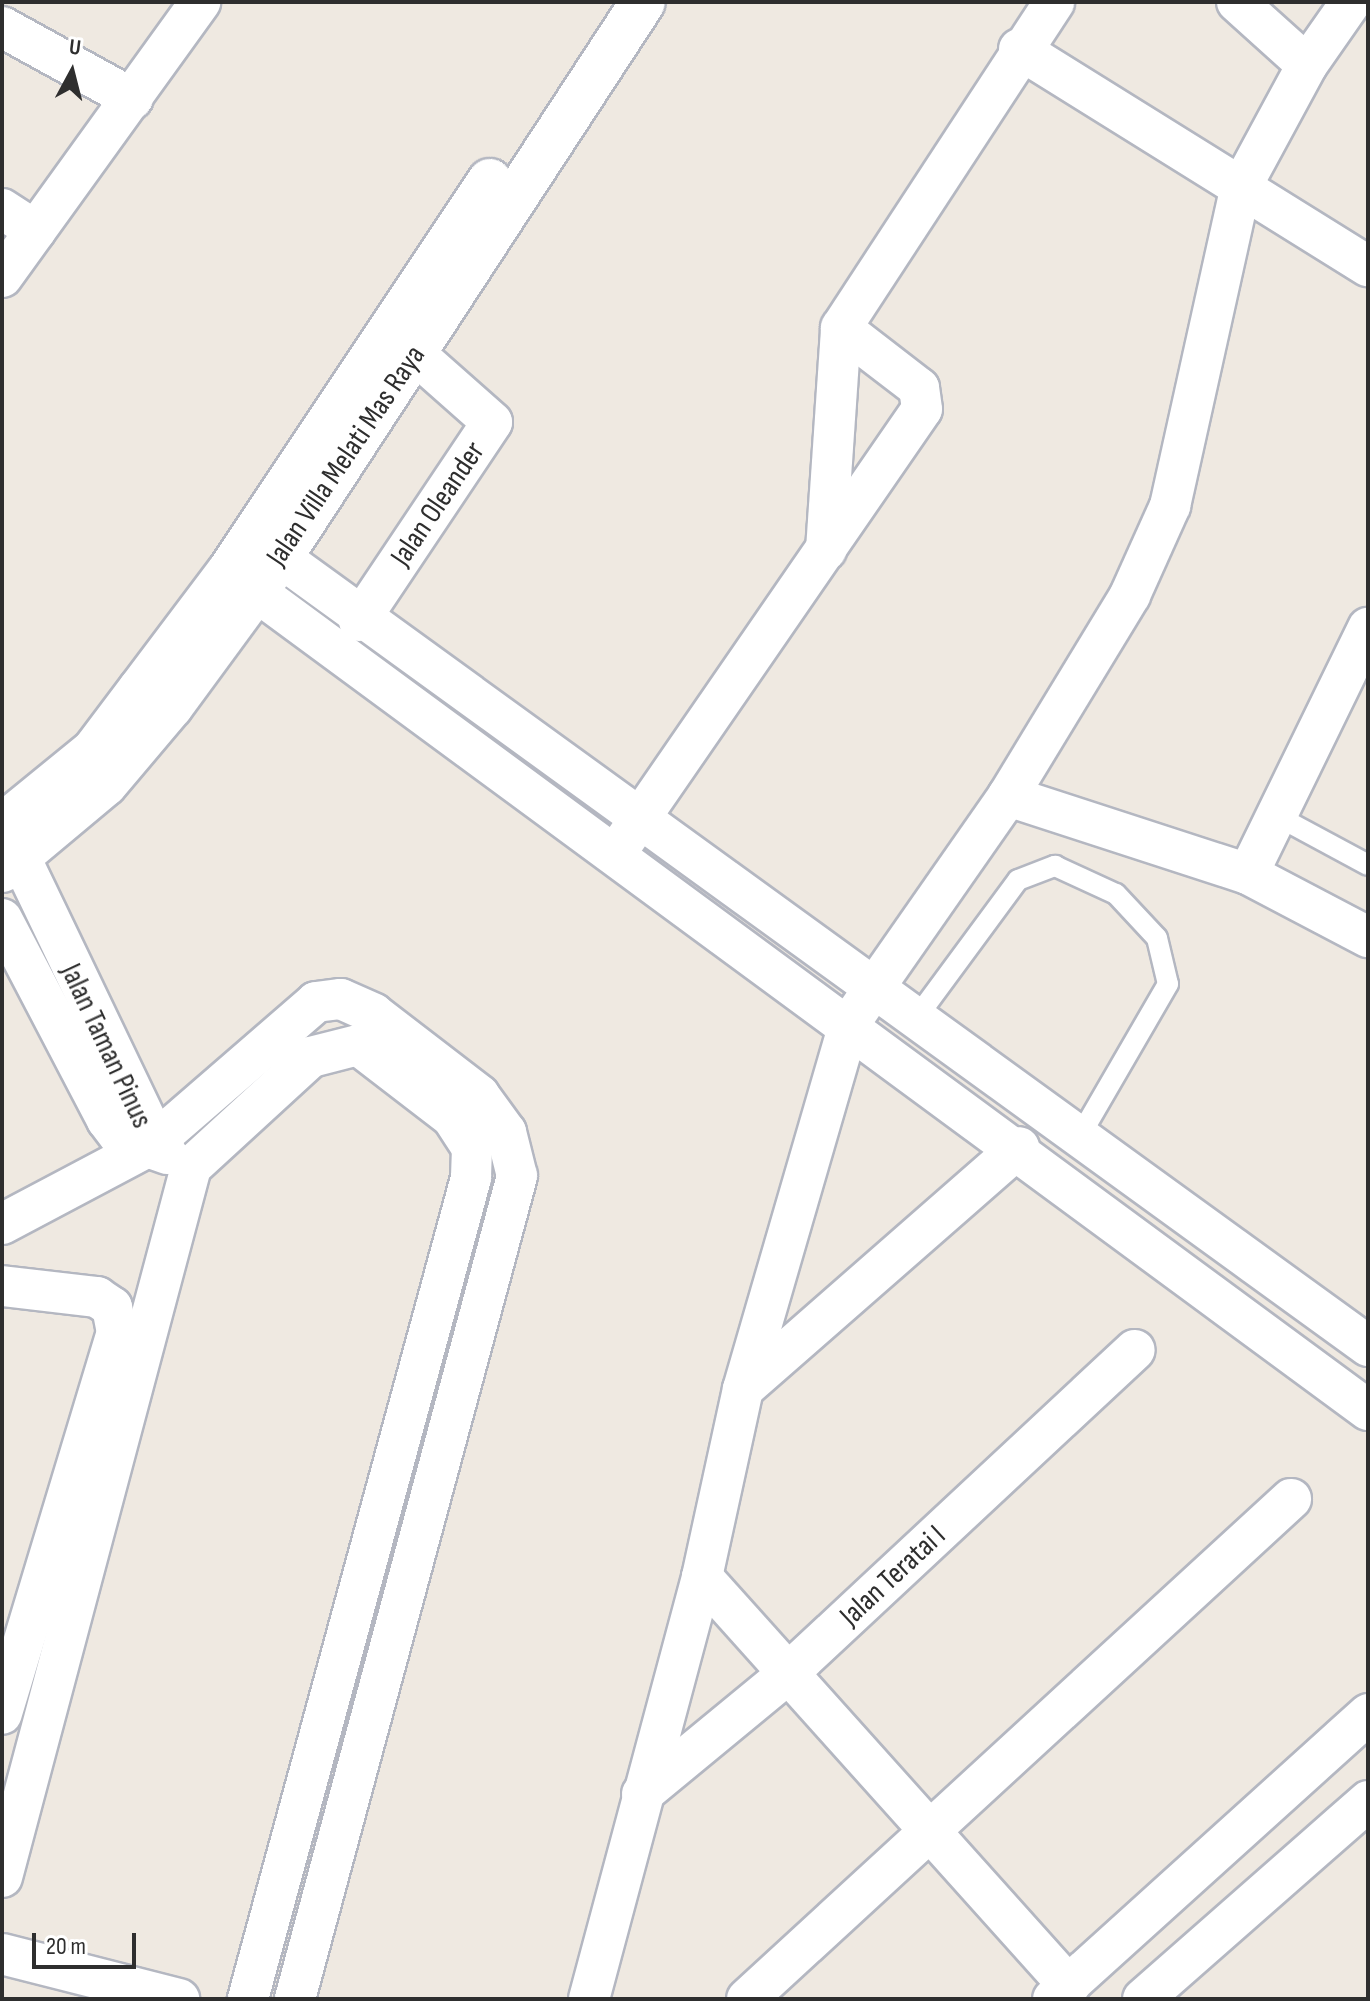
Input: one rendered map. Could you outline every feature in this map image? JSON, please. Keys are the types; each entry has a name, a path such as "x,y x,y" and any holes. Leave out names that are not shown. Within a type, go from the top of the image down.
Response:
{"street":[{"path":"2,277 200,2"},
{"name":"Jalan Villa Melati Mas Raya","path":"402,342 607,2"},
{"name":"Jalan Villa Melati Mas Raya","path":"6,841 94,751 253,565 402,342 643,2"},
{"path":"826,550 841,328 1019,49 1054,2"},
{"path":"1237,2 1307,65"},
{"path":"589,1999 702,1577 743,1389 849,1024 1008,796 1130,595 1170,506 1240,189 1307,65 1351,2"},
{"path":"2,27 133,99"},
{"path":"1019,49 1368,266"},
{"path":"2,209 36,231"},
{"path":"613,852 641,822 922,409 923,397 841,328"},
{"name":"Jalan Oleander","path":"359,621 492,424 402,342"},
{"path":"253,565 359,621 874,986 1368,1346"},
{"path":"253,565 613,852 1019,1147 1368,1410"},
{"path":"1248,874 1279,817 1368,628"},
{"path":"1008,796 1248,874 1368,937"},
{"name":"Jalan Taman Pinus","path":"2,919 107,1120 120,1137 151,1145 147,1122 6,841"},
{"path":"2,1224 151,1145 316,1002 341,999 374,1014 479,1095 506,1132 517,1176 295,1999"},
{"path":"2,1877 191,1167 311,1057 334,1045 358,1045 452,1117 472,1148 471,1178 248,1999"},
{"path":"151,1145 191,1167"},
{"path":"743,1389 1019,1147"},
{"path":"2,1286 97,1297 112,1307 117,1332 2,1714"},
{"name":"Jalan Teratai I","path":"642,1794 785,1676 1135,1350"},
{"path":"747,1999 932,1836 1291,1499"},
{"path":"702,1577 785,1676 932,1836 1061,1992 1368,1714"},
{"path":"1143,1999 1368,1801"},
{"path":"286,1856 332,1866"},
{"path":"2,1954 179,1999"}],"lane":[{"path":"1279,817 1368,865"},
{"path":"917,1017 1018,880 1055,866 1116,894 1157,938 1168,984 1080,1136"}]}
